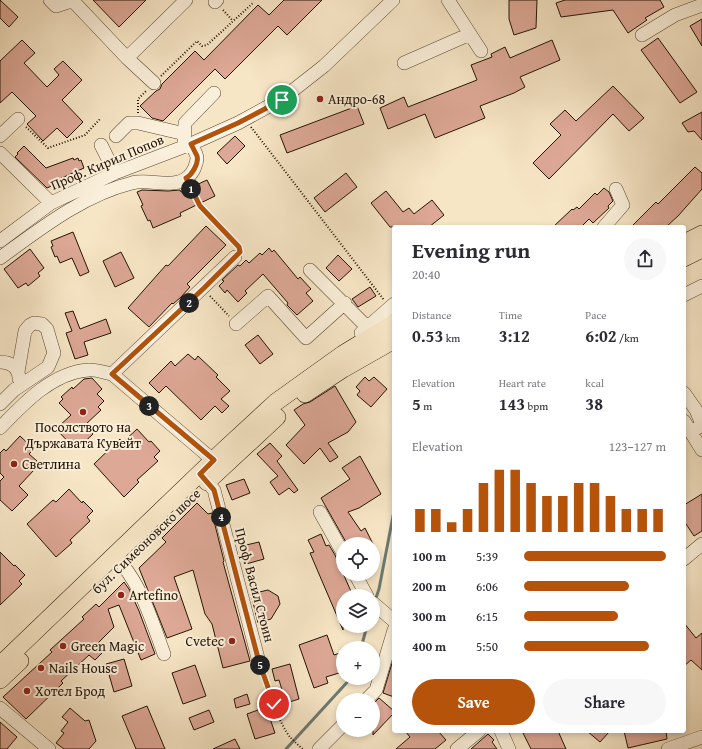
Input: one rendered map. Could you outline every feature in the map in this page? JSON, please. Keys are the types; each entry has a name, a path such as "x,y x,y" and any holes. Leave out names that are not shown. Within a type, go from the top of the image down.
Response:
{"main road":[{"path":"686,242 702,234"},
{"path":"686,257 702,249"},
{"name":"бул. Симеоновско шосе","path":"0,680 122,564 276,402 343,354 392,310"},
{"name":"бул. Симеоновско шосе","path":"218,464 312,388 392,341"},
{"name":"бул. Симеоновско шосе","path":"1,661 204,478"}],"street":[{"path":"50,0 56,6 73,0 127,58 154,83"},
{"path":"127,58 186,0"},
{"name":"Проф. Кирил Попов","path":"0,241 51,203 186,142 245,119 282,100 324,66 393,0"},
{"path":"448,0 481,51"},
{"path":"642,35 675,14 702,6"},
{"path":"404,63 470,34"},
{"path":"186,142 185,123 214,93"},
{"path":"0,136 18,120"},
{"path":"116,136 129,124 138,124 186,142 197,157 195,168 189,177 186,178"},
{"path":"101,145 115,173"},
{"path":"0,153 51,203"},
{"name":"Проф. Кирил Попов","path":"0,258 41,228 82,203 119,186 140,181 171,183 180,182 186,178"},
{"path":"606,225 623,205 616,189"},
{"path":"112,374 236,257"},
{"path":"310,270 367,327"},
{"path":"686,294 702,286"},
{"path":"236,324 268,296 306,338 345,304"},
{"name":"бул. Симеоновско шосе","path":"343,354 367,327 392,310"},
{"path":"0,404 14,390 48,367 54,353 47,329 42,324 34,323 27,328 18,372 18,382 14,390"},
{"path":"0,362 10,364 18,372"},
{"path":"0,428 23,404 64,376 89,370 112,374 218,464"},
{"path":"686,396 696,410 702,424 699,427 687,427"},
{"path":"687,427 702,450"},
{"name":"Проф. Васил Стоин","path":"204,478 214,490 259,662"},
{"path":"320,512 336,541"},
{"path":"686,557 702,544"},
{"path":"122,564 146,606 164,654"},
{"path":"380,609 392,620"},
{"path":"373,693 376,690 392,637"},
{"path":"0,708 49,749"},
{"path":"319,749 336,732"},
{"path":"457,749 477,733"},
{"path":"502,733 509,749"},
{"path":"668,749 702,738"}],"path":[{"path":"216,1 233,21"},
{"path":"154,83 197,40 202,46 207,46 254,2"},
{"path":"18,120 48,148 85,135 100,119"},
{"path":"245,119 392,308"},
{"path":"186,178 200,206 239,247 240,252 236,257"},
{"path":"211,296 221,307"},
{"path":"259,662 276,709 290,738 303,749"}],"building":[{"path":"0,0 18,17 9,27 0,18"},
{"path":"93,0 146,0 119,27"},
{"path":"284,0 322,0 287,35 278,26 225,79 215,69 163,121 152,118 140,106 160,89 162,84 195,51 204,60 258,5 269,15"},
{"path":"509,0 537,0 536,28 514,35 509,19"},
{"path":"565,0 660,0 664,7 645,18 647,20 628,33 613,10 561,17 556,3"},
{"path":"702,19 702,46 690,26"},
{"path":"658,38 697,92 680,103 641,50"},
{"path":"22,40 35,53 24,63 47,87 59,75 54,69 63,61 82,80 62,100 83,122 67,138 57,128 43,141 27,124 36,116 12,92 0,103 0,61"},
{"path":"552,40 560,60 520,77 525,87 514,93 480,106 485,118 435,138 425,114 388,129 380,108 404,97 408,107 477,80 471,65 492,57 491,54 505,47 510,58"},
{"path":"613,86 644,118 629,131 613,114 549,179 533,163 561,135 550,124 565,110 576,121"},
{"path":"357,106 364,124 287,153 280,135"},
{"path":"702,112 702,140 694,131 688,132 682,123"},
{"path":"235,136 245,146 227,164 217,153"},
{"path":"24,146 46,168 73,158 74,160 78,158 79,161 81,160 84,168 55,181 56,184 47,188 15,157"},
{"path":"695,167 702,173 702,189 668,225 633,225 656,202 658,204"},
{"path":"346,173 357,187 325,212 314,198"},
{"path":"207,180 215,196 180,213 181,216 153,228 141,206 143,205 137,192 142,190 180,190 181,192"},
{"path":"604,188 609,192 613,201 608,206 609,208 593,223 589,219 583,225 555,225 572,209 573,210 577,207 579,209 595,193 597,195"},
{"path":"386,191 403,212 409,208 414,214 432,200 444,215 432,225 392,225 392,227 390,227 371,203"},
{"path":"206,226 226,245 187,284 190,287 181,297 173,304 172,303 149,327 128,308 166,265 168,266"},
{"path":"73,232 89,272 80,276 72,258 60,263 57,256 55,257 51,247 53,246 51,241"},
{"path":"269,248 272,252 274,250 298,279 300,277 311,289 306,293 313,301 297,315 287,305 288,303 263,274 245,291 247,293 238,302 227,290 225,293 219,286 224,281 222,280 238,265 240,266 246,260 249,263 260,253 262,255"},
{"path":"30,249 44,268 38,273 40,276 28,286 26,283 18,288 4,269"},
{"path":"121,252 134,278 115,287 103,261"},
{"path":"338,255 352,269 339,281 326,268"},
{"path":"370,287 376,296 358,307 352,299"},
{"path":"73,311 80,329 106,319 111,333 84,342 88,355 75,359 66,333 72,331 65,313"},
{"path":"258,335 273,354 260,364 245,345"},
{"path":"188,354 195,360 198,356 218,375 216,377 230,391 221,399 229,406 222,413 215,406 201,420 166,386 159,393 149,383 171,361 175,366"},
{"path":"365,377 369,381 374,377 387,389 371,407 357,395 360,391 356,387"},
{"name":"Посолството на Държавата Кувейт","path":"92,378 102,389 97,394 104,401 98,407 101,410 85,425 93,434 76,450 56,429 71,415 59,403 63,399 61,397 72,387 73,389 84,379"},
{"path":"335,386 356,422 348,432 328,443 338,457 330,462 320,448 304,464 286,445 305,425 294,410"},
{"path":"137,429 160,451 154,457 158,461 137,480 139,482 124,497 94,464 120,439 123,442"},
{"path":"20,436 34,449 29,454 37,461 31,467 34,470 19,486 28,495 12,511 0,500 0,481 4,477 0,473 0,453 4,449 6,451"},
{"path":"270,443 282,456 277,461 298,490 294,493 289,488 279,495 270,482 278,476 257,454"},
{"path":"360,456 381,494 359,508 348,512 361,531 365,528 370,537 343,537 321,498 350,479 342,468"},
{"path":"244,479 250,493 232,500 226,485"},
{"path":"69,489 82,503 83,501 93,511 87,517 90,521 70,540 72,543 56,557 27,524 53,500 56,502"},
{"path":"702,494 702,531 694,536 686,524 686,504"},
{"path":"197,503 208,514 212,513 223,562 250,661 223,668 212,624 205,614 193,570 174,577 192,629 167,638 139,568 166,542 162,538"},
{"path":"321,534 326,546 329,545 336,557 336,581 346,581 350,589 336,589 336,614 310,553 314,552 308,540"},
{"path":"259,542 264,559 246,564 242,546"},
{"path":"0,552 25,575 19,581 22,584 0,605"},
{"path":"124,582 129,589 139,611 155,654 141,660 119,605 108,609 114,627 95,646 102,653 95,660 89,655 61,681 63,683 26,719 3,697 52,652 50,650 84,619 82,617 96,604 99,607"},
{"path":"268,590 278,596 280,604 271,619 258,623 251,594"},
{"path":"686,626 696,638 702,633 702,670 691,660 686,664"},
{"path":"327,635 334,655 336,654 336,674 326,677 328,683 314,688 299,645"},
{"path":"124,659 132,686 114,692 106,664"},
{"path":"392,663 392,696 383,693"},
{"path":"290,664 299,699 286,703 279,680 275,681 272,669"},
{"path":"195,665 206,696 183,704 172,673"},
{"path":"247,694 250,704 236,708 234,699"},
{"path":"380,699 392,709 392,715 380,728"},
{"path":"147,706 165,749 136,749 122,716"},
{"path":"266,707 275,733 255,739 247,714"},
{"path":"70,708 85,721 89,720 96,741 89,749 64,749 56,743 64,733 61,731 68,722 62,717"},
{"path":"209,710 214,722 194,730 189,718"},
{"path":"0,722 17,737 7,749 0,749"},
{"path":"407,733 440,733 446,740 435,749 396,749 410,737"},
{"path":"523,733 559,733 566,749 531,749"},
{"path":"589,733 608,733 600,742"},
{"path":"624,733 666,733 667,739 628,748"},
{"path":"488,734 494,740 492,742 497,749 471,749"},
{"path":"235,739 240,749 213,749"}],"waterway":[{"path":"379,589 392,521"},
{"path":"363,641 365,633"},
{"path":"286,749 345,685"}],"place":[{"name":"Андро-68","path":"320,99"},
{"name":"Посолството на Държавата Кувейт","path":"83,412"},
{"name":"Светлина","path":"14,464"},
{"name":"Artefino","path":"121,595"},
{"name":"Cvetec","path":"232,641"},
{"name":"Green Magic","path":"63,646"},
{"name":"Nails House","path":"41,668"},
{"name":"Хотел Брод","path":"27,691"}],"route":[{"path":"274,704 259,662 214,490 200,474 214,460 112,374 204,288 240,252 239,247 200,206 186,178 189,177 195,168 197,157 191,144 238,123 282,100"}]}
